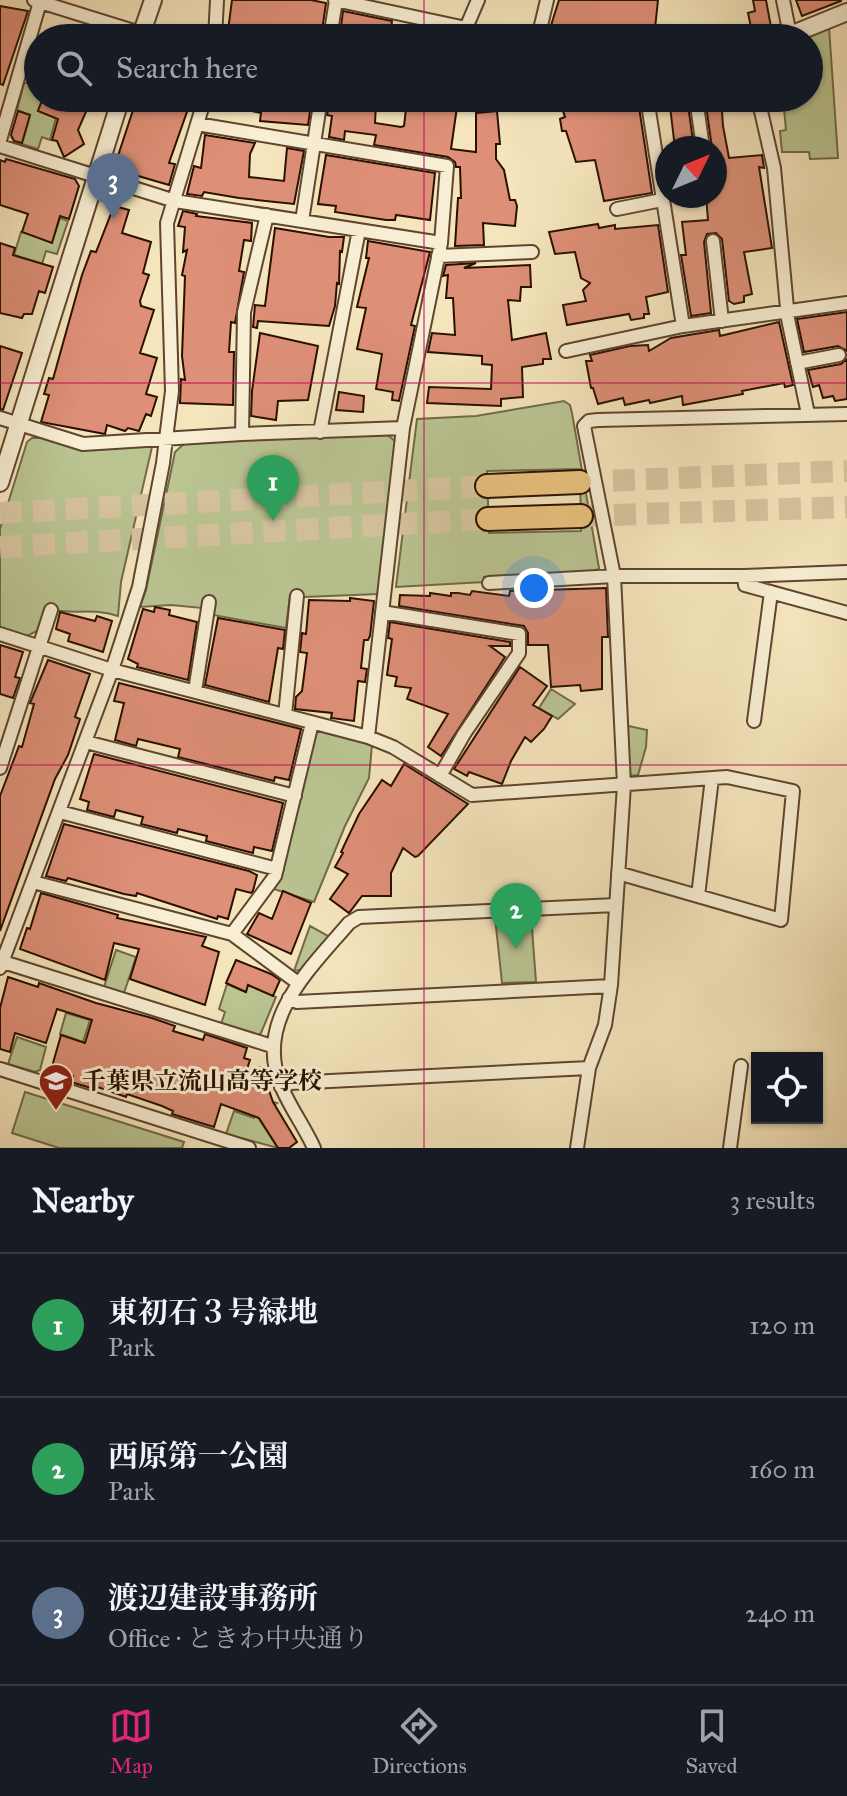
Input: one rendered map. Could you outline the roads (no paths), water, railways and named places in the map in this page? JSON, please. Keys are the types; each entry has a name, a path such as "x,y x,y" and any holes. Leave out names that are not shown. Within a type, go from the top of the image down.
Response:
{"highway":[{"path":"487,486 580,482"},
{"path":"488,519 581,516"}],"street":[{"path":"148,24 153,0"},
{"path":"216,24 217,0"},
{"path":"332,24 336,0 447,24"},
{"path":"468,24 478,0"},
{"path":"541,24 547,0"},
{"path":"783,0 785,24"},
{"path":"31,24 37,1 109,24"},
{"path":"818,24 847,12"},
{"path":"0,140 24,50"},
{"path":"0,483 117,112"},
{"path":"201,112 167,223 172,391 139,587 86,742 1,964 272,1046"},
{"path":"302,221 319,112"},
{"path":"649,112 655,152"},
{"path":"698,112 701,136"},
{"path":"761,112 774,168 788,311 808,414"},
{"path":"197,124 447,166 439,249 403,428 368,737"},
{"path":"0,146 175,201 359,230 439,249 532,252"},
{"path":"617,209 655,201"},
{"path":"663,208 683,326"},
{"path":"242,434 244,312 267,215"},
{"path":"320,432 359,230"},
{"path":"713,241 722,321"},
{"path":"566,351 683,326 847,303"},
{"path":"797,363 839,355"},
{"path":"577,1148 589,1068 605,1025 611,986 624,785 614,576 585,436 586,423 598,420 847,414"},
{"path":"0,418 83,444 403,428"},
{"path":"489,583 614,576 847,572"},
{"path":"744,576 745,585 847,613"},
{"path":"754,721 771,592"},
{"path":"285,715 297,596"},
{"path":"195,691 209,602"},
{"path":"0,768 51,610"},
{"path":"382,612 519,634 519,653 440,776"},
{"path":"0,634 112,670 368,737 393,747 472,795 727,777 793,791 781,920 618,873"},
{"path":"232,934 275,876 312,723"},
{"path":"86,742 295,796"},
{"path":"698,896 712,778"},
{"path":"60,812 277,869"},
{"path":"33,882 232,934 298,983"},
{"path":"314,1148 281,1087 272,1058 274,1029 298,983 349,923 359,917 616,905"},
{"path":"289,998 297,1002 611,986"},
{"path":"730,1148 741,1066"},
{"path":"281,1087 290,1083 589,1068"},
{"path":"0,1069 249,1148"}],"tunnel":[{"path":"580,482 847,471"},
{"path":"0,513 487,486"},
{"path":"581,516 847,507"},
{"path":"0,547 488,519"}],"place":[{"name":"渡辺建設事務所","path":"113,219"},
{"name":"東初石３号緑地","path":"273,521"},
{"name":"西原第一公園","path":"516,949"},
{"name":"千葉県立流山高等学校","path":"56,1112"}]}
